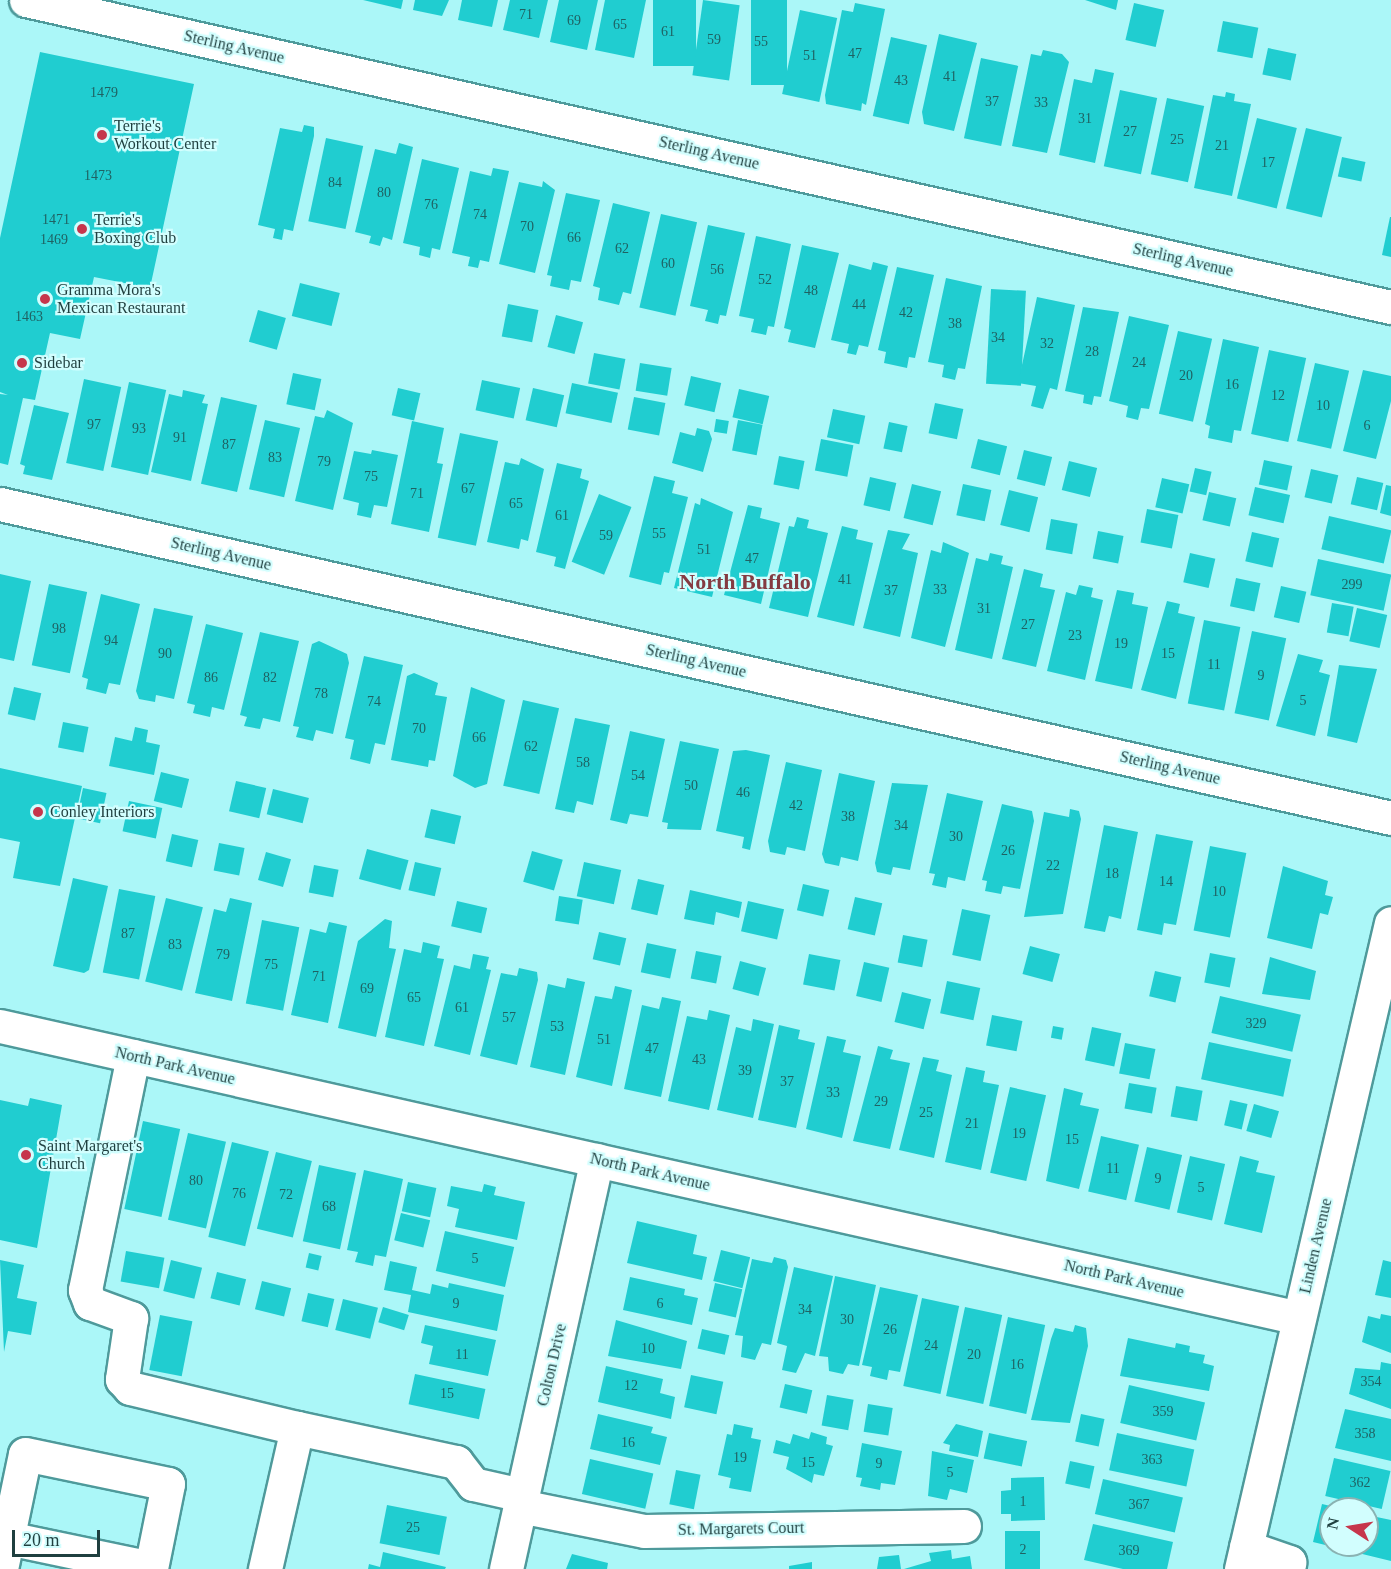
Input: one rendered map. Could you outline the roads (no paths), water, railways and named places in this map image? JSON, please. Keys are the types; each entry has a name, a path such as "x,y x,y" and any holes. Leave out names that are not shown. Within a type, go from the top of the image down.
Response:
{"street":[{"name":"Sterling Avenue","path":"26,0 1391,307"},
{"name":"Sterling Avenue","path":"0,504 1391,818"},
{"name":"Linden Avenue","path":"1244,1558 1391,923"},
{"name":"North Park Avenue","path":"0,1026 1299,1318"},
{"name":"St. Margarets Court","path":"133,1056 84,1281 90,1303 131,1318 122,1379 130,1388 297,1428 456,1462 473,1484 521,1501 644,1531 964,1526"},
{"name":"Colton Drive","path":"506,1569 597,1160"},
{"path":"265,1569 297,1428"},
{"path":"1,1569 7,1538 25,1454 168,1484 151,1568 7,1538"},
{"path":"1244,1558 1289,1562 1288,1569"}],"place":[{"name":"Terrie's Workout Center","path":"102,135"},
{"name":"Terrie's Boxing Club","path":"82,229"},
{"name":"Gramma Mora's Mexican Restaurant","path":"45,299"},
{"name":"Sidebar","path":"22,363"},
{"name":"Conley Interiors","path":"38,812"},
{"name":"Saint Margaret's Church","path":"26,1155"}],"district":[{"name":"North Buffalo","path":"745,582"}]}
